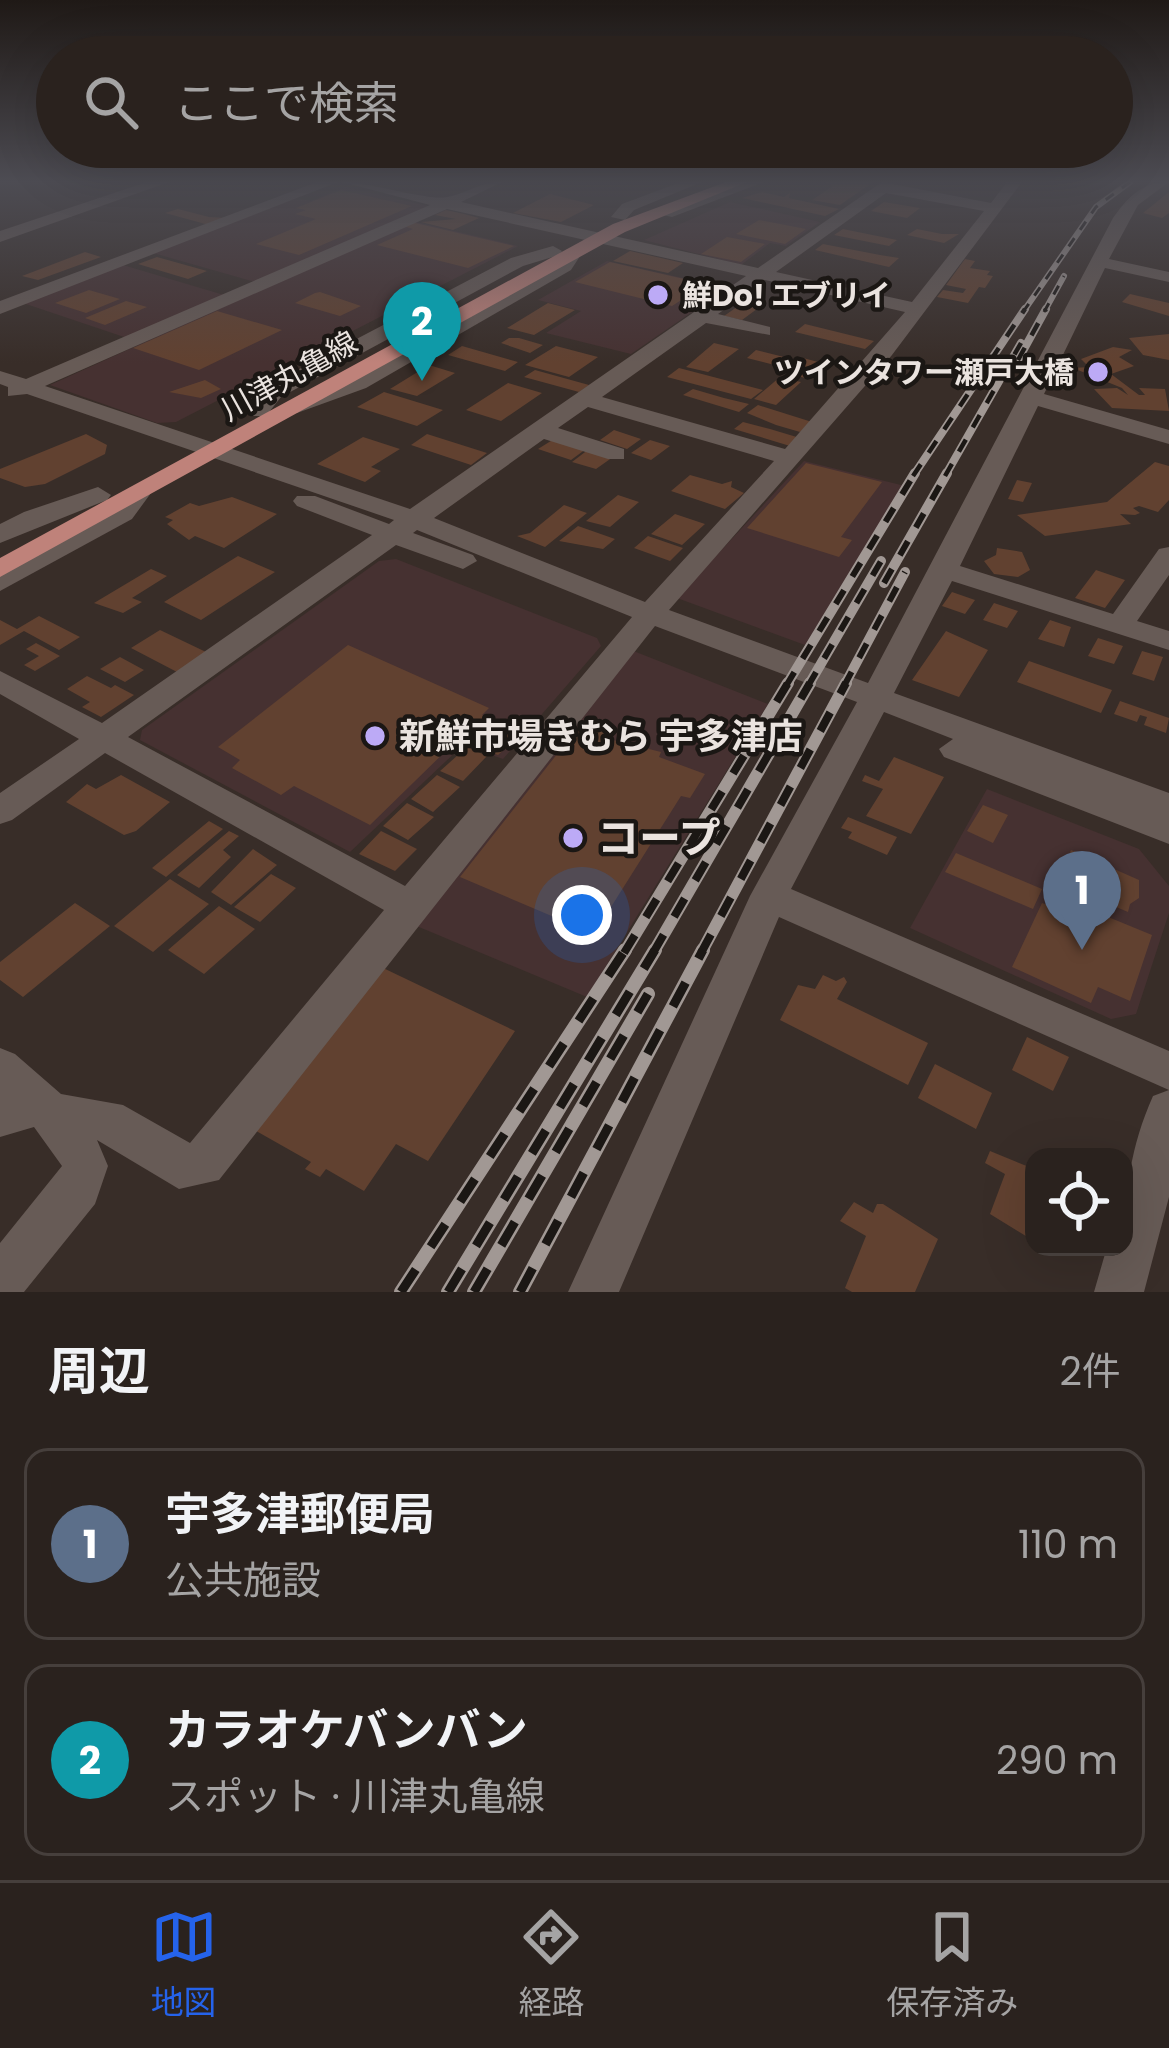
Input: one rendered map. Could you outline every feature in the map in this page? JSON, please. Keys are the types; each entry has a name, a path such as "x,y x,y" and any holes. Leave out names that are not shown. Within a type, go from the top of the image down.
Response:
{"main road":[{"name":"川津丸亀線","path":"0,569 138,493 258,411 581,242"},
{"name":"川津丸亀線","path":"0,548 98,495 295,407 578,244"}],"street":[{"path":"0,308 173,242"},
{"path":"0,398 356,242"},
{"path":"573,242 761,274 916,309"},
{"path":"0,811 806,242"},
{"path":"32,1112 107,1120 178,1167 202,1165 644,620 791,458 968,242"},
{"path":"593,1292 769,896 944,570 1111,242"},
{"path":"1100,262 1169,277"},
{"path":"702,316 763,331"},
{"path":"0,377 201,450 240,476 403,526 869,706 1169,830"},
{"path":"652,419 677,398"},
{"path":"1031,398 1169,437"},
{"path":"583,399 791,458"},
{"path":"717,437 740,416"},
{"path":"540,430 616,454"},
{"path":"0,584 122,514 138,493"},
{"path":"0,535 98,495"},
{"path":"1120,625 1169,555"},
{"path":"944,570 1169,641"},
{"path":"0,681 409,906"},
{"path":"869,706 1169,807"},
{"path":"769,896 1169,1071"},
{"path":"0,1068 32,1112 85,1166 78,1188 0,1282"},
{"path":"1119,1292 1169,1112"}],"shaded area":[{"path":"181,242 345,242 255,282 153,253"},
{"path":"365,242 518,246 176,422 157,423 50,385"},
{"path":"653,242 791,242 770,243 741,265"},
{"path":"607,261 727,288 631,354 546,333 581,311 538,300"},
{"path":"123,265 224,295 127,338 23,303"},
{"path":"804,461 905,486 805,645 677,598"},
{"path":"396,559 597,638 601,646 503,759 463,745 350,852 140,740 142,730 379,561"},
{"path":"631,650 768,704 587,997 407,922"},
{"path":"987,789 1139,849 1169,886 1169,913 1136,1014 1111,1019 910,928"}],"building":[{"path":"260,242 328,242 299,255 256,244"},
{"path":"498,242 514,246 468,268 377,245"},
{"path":"719,242 765,244 741,262 701,254"},
{"path":"823,244 899,258 889,267 815,250"},
{"path":"630,251 683,263 668,273 613,261"},
{"path":"85,252 101,257 38,280 22,276"},
{"path":"157,257 207,271 188,279 138,264"},
{"path":"965,259 975,261 970,268 990,271 987,275 993,276 985,288 979,287 968,303 937,297 943,290 963,293 966,289 946,285"},
{"name":"鮮Do! エブリイ","path":"610,262 706,284 672,306 575,282"},
{"path":"89,290 120,299 86,313 55,303"},
{"path":"315,293 361,306 340,316 295,303"},
{"path":"1130,294 1169,303 1169,316 1122,302"},
{"path":"126,301 147,307 105,325 85,318"},
{"path":"744,302 761,306 742,320 724,316"},
{"path":"548,303 575,310 534,335 507,328"},
{"path":"217,311 282,330 199,370 133,348"},
{"path":"805,324 874,341 865,349 795,332"},
{"path":"1169,334 1169,360 1143,355 1129,338"},
{"path":"509,338 543,345 530,353 501,343"},
{"path":"714,343 739,349 708,372 686,367"},
{"path":"462,346 518,362 505,371 448,355"},
{"path":"556,346 598,357 569,377 525,365"},
{"name":"ツインタワー瀬戸大橋","path":"1113,347 1132,350 1119,357 1134,366 1111,374 1139,395 1145,395 1139,388 1165,389 1169,411 1112,408 1094,389 1117,388 1128,395 1122,388 1073,368 1089,367 1081,359"},
{"path":"756,350 792,359 782,367 747,358"},
{"path":"803,358 822,363 805,378 786,373"},
{"path":"429,365 455,373 417,396 390,389"},
{"path":"679,368 763,390 751,399 667,377"},
{"path":"535,370 589,385 579,392 524,377"},
{"path":"780,377 801,382 776,405 754,399"},
{"path":"205,380 221,389 201,398 169,392"},
{"path":"508,383 542,393 501,421 466,410"},
{"path":"693,389 749,404 739,412 683,395"},
{"path":"384,392 443,410 417,426 357,407"},
{"path":"758,405 812,422 800,432 776,425 747,413"},
{"path":"743,422 800,438 790,446 734,429"},
{"path":"614,430 641,439 627,449 600,440"},
{"path":"86,434 107,445 105,454 45,484 25,487 0,478 0,469"},
{"path":"427,434 487,453 471,465 411,445"},
{"path":"363,437 400,449 371,467 381,471 365,482 317,464"},
{"path":"554,439 586,449 571,460 538,449"},
{"path":"650,440 670,446 651,460 631,453"},
{"path":"589,449 613,457 596,469 572,462"},
{"path":"1155,462 1169,466 1169,500 1158,512 1139,506 1133,508 1140,513 1120,514 1131,524 1045,536 1017,515 1107,502"},
{"path":"806,463 882,482 841,537 852,540 839,557 747,528"},
{"path":"690,475 722,484 732,481 731,487 744,493 725,509 671,491"},
{"path":"1017,480 1032,483 1023,502 1008,499"},
{"path":"618,495 639,502 610,527 586,521"},
{"path":"232,497 277,514 224,548 195,536 189,540 167,524 173,520 165,517 190,503 199,506"},
{"path":"564,505 587,513 545,547 517,536 530,533"},
{"path":"675,514 705,524 682,545 651,534"},
{"path":"578,526 615,539 603,549 559,541"},
{"path":"648,536 683,548 670,561 634,548"},
{"path":"997,548 1022,552 1030,570 1018,577 994,574 984,561 996,555"},
{"path":"238,556 275,572 201,620 164,602"},
{"path":"151,569 167,576 132,598 142,602 123,613 94,603"},
{"path":"1096,570 1125,580 1105,608 1075,598"},
{"path":"952,592 975,600 965,614 942,606"},
{"path":"994,603 1018,611 1007,628 983,620"},
{"path":"39,616 80,637 59,650 24,631 0,645 0,620 17,629"},
{"path":"1050,620 1071,627 1064,647 1038,639"},
{"path":"160,630 206,652 177,672 131,648"},
{"path":"946,631 988,650 959,697 912,680"},
{"path":"1098,638 1123,646 1114,664 1088,656"},
{"path":"36,643 60,656 35,671 24,665 39,656 26,649"},
{"name":"新鮮市場きむら 宇多津店","path":"348,645 489,708 482,715 523,732 498,755 457,740 370,825 294,786 281,795 232,768 240,760 218,747"},
{"path":"1142,651 1163,657 1154,681 1132,674"},
{"path":"120,657 144,670 125,682 100,669"},
{"path":"1029,661 1112,690 1101,713 1017,682"},
{"path":"87,676 134,695 101,717 82,707 90,702 67,689"},
{"path":"1120,701 1169,718 1166,733 1144,725 1147,717 1140,715 1137,722 1114,714"},
{"name":"コープ","path":"584,720 613,728 613,740 661,752 659,757 705,774 690,798 681,796 594,934 460,877"},
{"path":"467,747 487,756 463,781 440,771"},
{"path":"894,757 944,777 911,834 866,816 883,789 862,781 865,775 879,781"},
{"path":"121,775 170,802 136,831 124,835 66,802 87,784 96,789"},
{"path":"437,775 460,787 433,812 411,799"},
{"path":"407,803 434,817 408,840 383,826"},
{"path":"983,805 1008,815 993,843 967,831"},
{"path":"848,817 897,837 887,855 848,838 852,832 841,828"},
{"path":"209,821 223,829 166,877 152,868"},
{"path":"229,831 239,836 223,850 231,857 199,888 177,875"},
{"path":"381,831 417,849 395,871 359,854"},
{"path":"253,849 277,865 231,905 211,892"},
{"path":"1071,850 1139,880 1139,898 1128,912 1057,882"},
{"path":"956,853 1042,889 1033,909 945,872"},
{"path":"271,874 296,888 260,922 234,907"},
{"path":"170,879 209,904 153,952 114,926"},
{"path":"1057,896 1152,935 1130,1001 1098,987 1091,1003 1012,967 1042,903 1053,907"},
{"path":"75,903 110,926 23,997 0,980 0,962"},
{"path":"219,906 255,929 204,974 168,950"},
{"path":"381,967 515,1031 428,1161 396,1144 364,1191 326,1169 320,1177 305,1169 311,1162 251,1128"},
{"path":"823,975 836,981 844,977 847,982 837,999 928,1043 908,1085 780,1020 798,985 815,989"},
{"path":"1027,1037 1069,1057 1053,1091 1012,1070"},
{"path":"935,1064 992,1093 976,1129 918,1098"},
{"path":"990,1151 1025,1165 1025,1235 990,1214 1005,1174 985,1163"},
{"path":"854,1202 873,1213 877,1204 883,1204 938,1239 915,1292 845,1288 866,1236 840,1221"}],"railway":[{"path":"1023,312 1071,242"},
{"path":"1044,312 1064,276"},
{"path":"915,473 1025,309"},
{"path":"1018,360 1046,309"},
{"path":"945,476 1021,343"},
{"path":"786,686 915,473"},
{"path":"884,583 947,473"},
{"path":"808,686 881,561"},
{"path":"844,686 905,572"},
{"path":"624,953 788,683"},
{"path":"653,953 810,683"},
{"path":"701,953 846,683"},
{"path":"401,1292 625,950"},
{"path":"448,1292 655,950"},
{"path":"520,1292 703,950"},
{"path":"474,1292 648,994"}],"place":[{"name":"鮮Do! エブリイ","path":"658,295"},
{"name":"ツインタワー瀬戸大橋","path":"1098,372"},
{"name":"カラオケバンバン","path":"422,381"},
{"name":"新鮮市場きむら 宇多津店","path":"375,736"},
{"name":"コープ","path":"573,838"},
{"name":"宇多津郵便局","path":"1082,950"}]}
